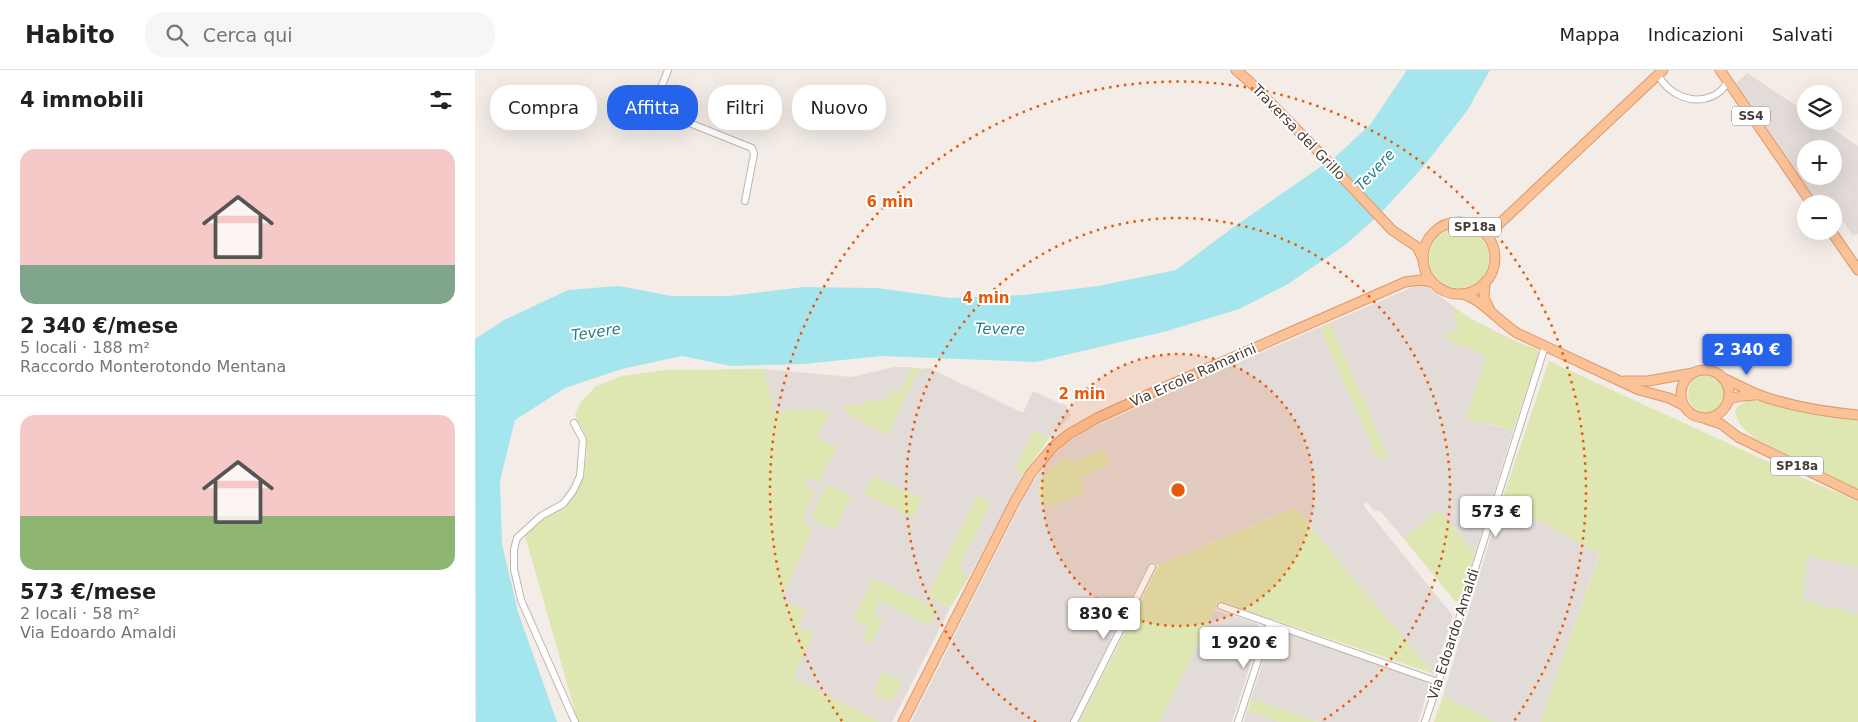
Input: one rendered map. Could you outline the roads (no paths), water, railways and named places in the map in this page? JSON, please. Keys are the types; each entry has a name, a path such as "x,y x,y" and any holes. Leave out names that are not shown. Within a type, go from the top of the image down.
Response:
{"main road":[{"name":"Traversa del Grillo","path":"1235,70 1250,82 1387,224 1417,247 1426,272 1433,282"},
{"name":"SS4","path":"1720,70 1806,195"},
{"path":"1482,231 1498,225 1660,72"},
{"name":"SP18a","path":"1423,260 1426,243 1432,234 1441,227 1451,223 1462,222 1473,225 1489,238 1495,257 1493,267 1485,282"},
{"path":"1405,239 1415,240 1432,234"},
{"path":"1837,240 1858,270"},
{"name":"Via Ercole Ramarini","path":"903,722 1014,503 1031,473 1053,447 1087,423 1156,390 1405,282 1416,274 1423,260"},
{"name":"Via Ercole Ramarini","path":"1405,282 1421,280 1433,282"},
{"path":"1433,282 1442,290 1461,294 1478,302 1506,326 1643,392 1669,398 1683,405 1692,415 1706,419 1713,417 1725,408 1729,399 1727,384 1723,378"},
{"path":"1461,294 1477,289 1485,282"},
{"path":"1485,282 1484,298 1493,314"},
{"path":"1619,381 1648,381 1709,370 1762,396 1815,410 1858,415"},
{"path":"1683,405 1680,391 1687,377 1693,373"},
{"path":"1729,399 1742,396 1762,396"},
{"path":"1725,408 1727,421 1738,437"},
{"name":"SP18a","path":"1706,419 1721,424 1738,437 1857,495"}],"street":[{"path":"668,70 658,101 660,109 667,114 752,148 754,154 745,201"},
{"path":"1660,72 1663,83 1672,91 1694,100 1704,99 1717,94 1724,88 1727,82"},
{"name":"Via Edoardo Amaldi","path":"1425,722 1545,346"},
{"path":"574,423 583,440 580,476 563,504 541,516 517,538 513,549 514,569 521,600 575,722"},
{"path":"1074,722 1152,566"},
{"path":"1221,606 1438,682"},
{"path":"1238,722 1270,623"}],"water":[{"name":"Tevere","path":"1407,70 1490,70 1467,111 1423,167 1378,216 1345,245 1288,284 1239,309 1167,331 1036,362 882,356 804,364 731,366 682,356 622,369 565,388 515,420 500,481 502,544 518,612 557,722 476,722 475,339 504,320 568,290 619,286 672,296 730,296 804,287 876,288 951,298 1024,295 1098,286 1176,270 1235,226 1335,157 1370,125"}]}
